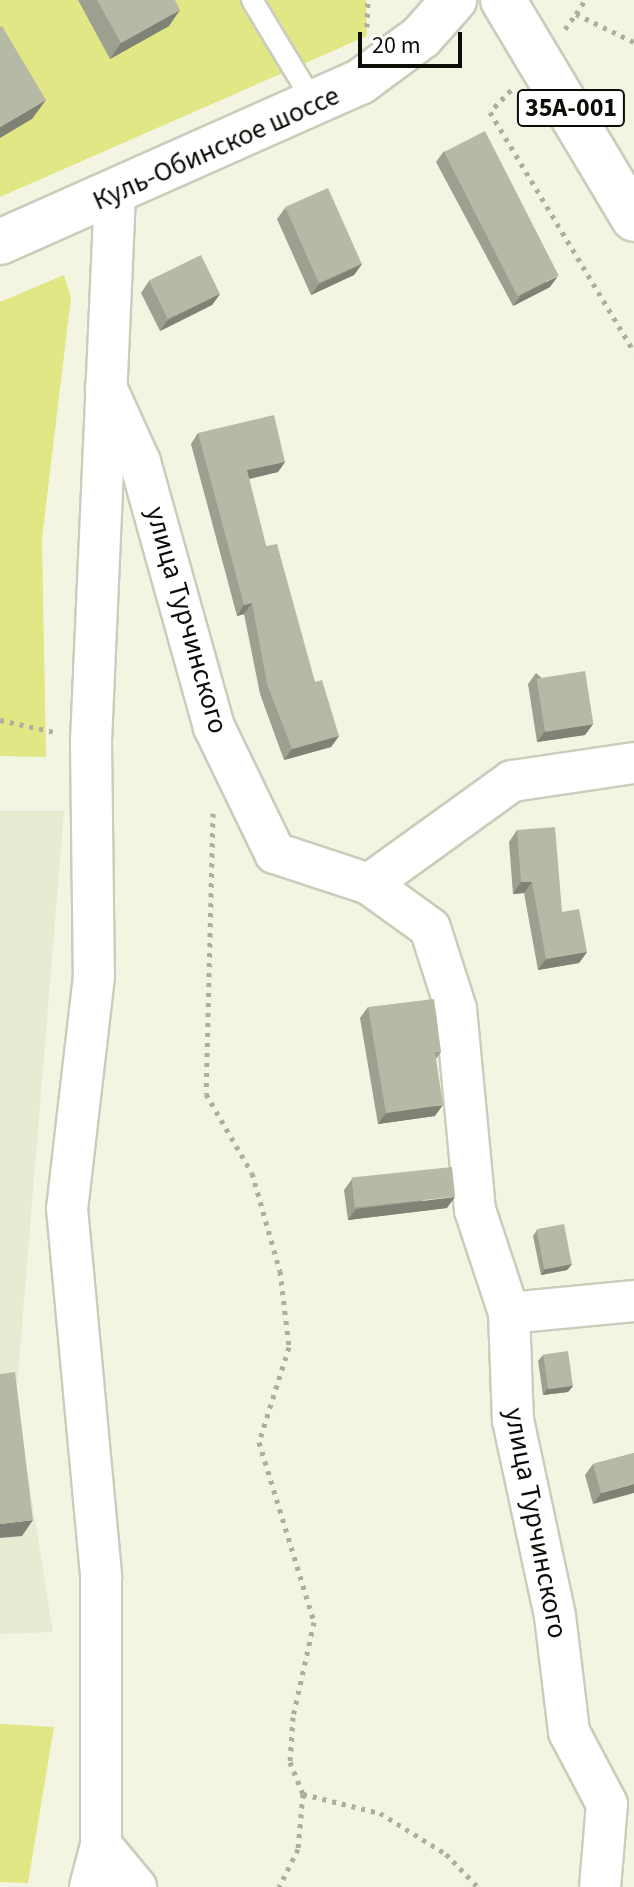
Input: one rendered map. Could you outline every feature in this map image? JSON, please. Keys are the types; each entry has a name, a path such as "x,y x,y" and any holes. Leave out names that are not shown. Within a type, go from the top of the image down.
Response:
{"main road":[{"name":"Куль-Обинское шоссе","path":"0,242 316,106 397,58 454,0"},
{"name":"35А-001","path":"503,0 634,219"},
{"name":"35А-001","path":"528,0 634,178"}],"street":[{"name":"улица Турчинского","path":"90,1887 101,1845 101,1577 67,1208 94,976 91,741 103,379 115,194"},
{"name":"улица Турчинского","path":"103,379 140,462 214,727 275,853 369,884 430,928 435,941 456,1009 475,1210 509,1313 513,1420 555,1616 569,1732 607,1804 600,1887"},
{"path":"369,884 512,781 634,763"},
{"path":"509,1313 634,1301"},
{"path":"101,1845 136,1887"}],"lane":[{"path":"252,0 316,106"}],"path":[{"path":"576,14 585,0"},
{"path":"0,720 91,741"},
{"path":"213,805 206,1094 252,1173 280,1271 289,1347 259,1442 314,1622 293,1717 290,1762 303,1794 298,1849 279,1887"},
{"path":"303,1794 380,1813 446,1854 478,1887"}],"shaded area":[{"path":"0,811 64,811 16,1400 53,1632 0,1634"}],"green space":[{"path":"0,0 366,0 367,36 0,197"},
{"path":"64,275 71,298 42,538 46,757 0,756 0,302"},
{"path":"0,1724 54,1727 28,1883 0,1882"}],"building":[{"path":"97,0 175,0 180,10 121,43"},
{"path":"0,27 46,100 0,127"},
{"path":"485,131 559,275 518,296 444,152"},
{"path":"328,188 362,264 319,283 285,207"},
{"path":"201,255 220,294 168,319 149,280"},
{"path":"274,415 285,462 247,470 266,546 277,544 315,682 322,680 339,736 292,749 267,684 252,603 244,605 198,433"},
{"path":"585,671 593,724 545,732 537,679"},
{"path":"555,827 562,912 579,909 587,952 546,959 532,882 521,882 517,830"},
{"path":"434,999 441,1052 435,1052 443,1105 386,1113 368,1007"},
{"path":"452,1167 455,1197 355,1207 352,1178"},
{"path":"564,1224 572,1264 544,1270 537,1229"},
{"path":"568,1351 573,1386 548,1389 543,1354"},
{"path":"15,1372 33,1520 0,1524 0,1374"},
{"path":"634,1453 634,1484 601,1493 593,1464"}]}
